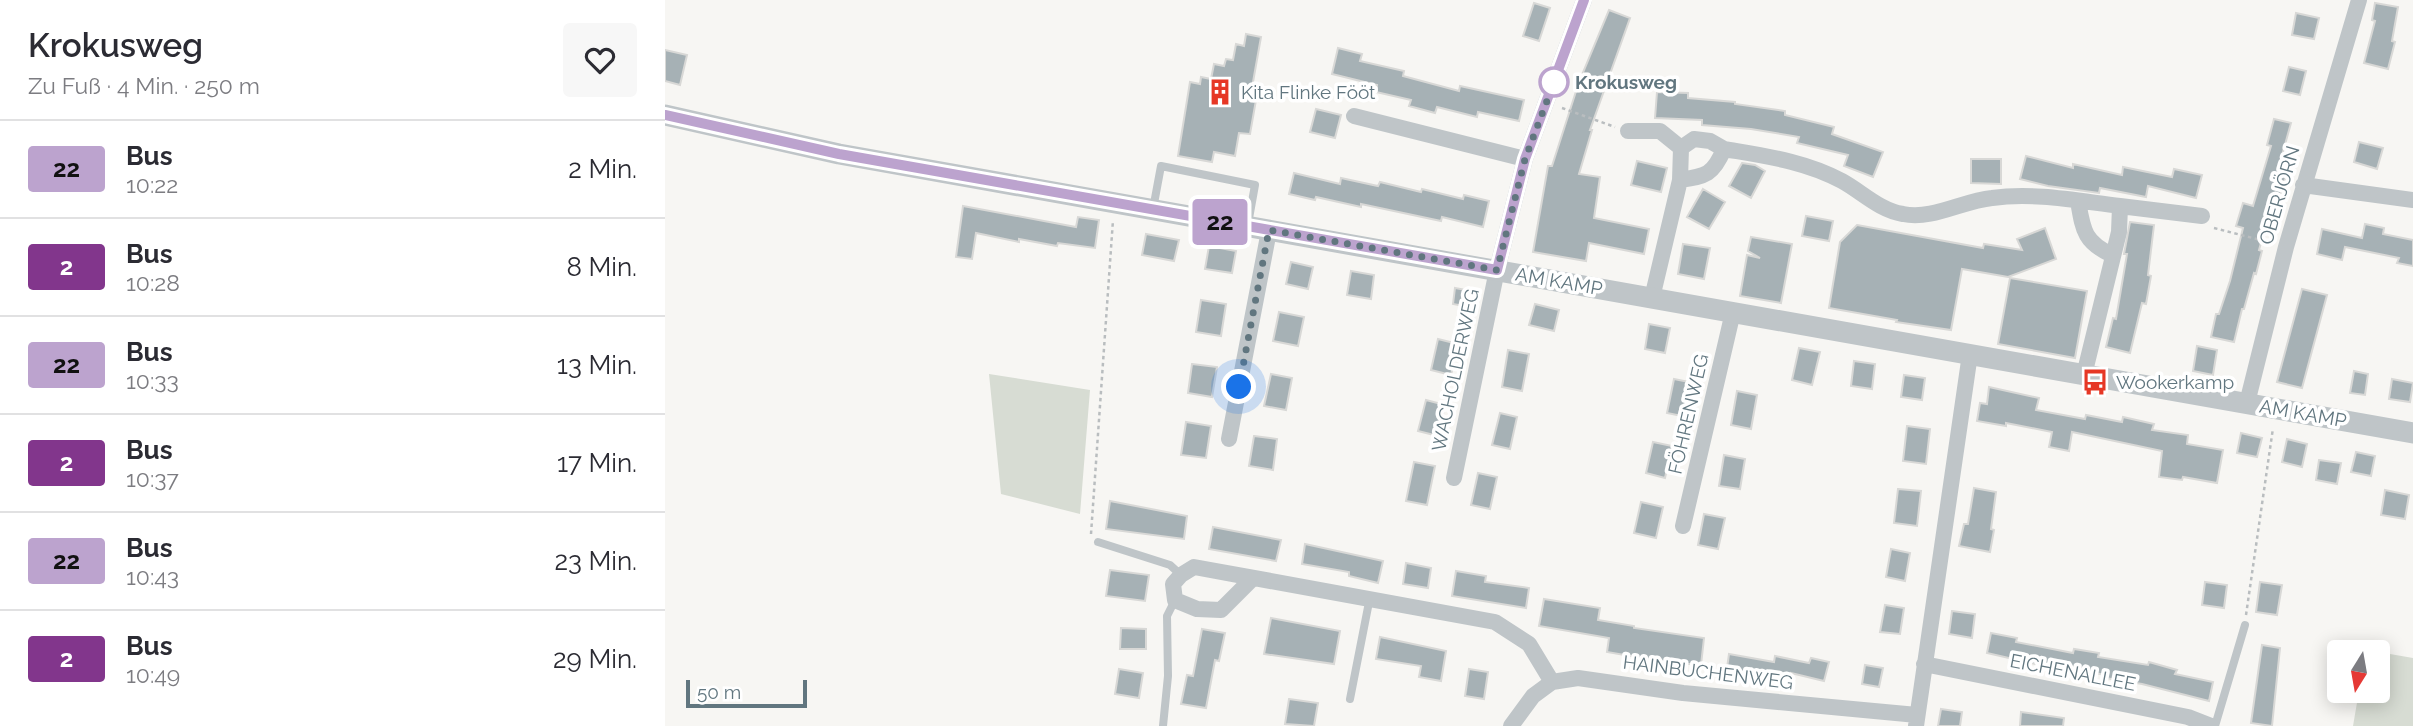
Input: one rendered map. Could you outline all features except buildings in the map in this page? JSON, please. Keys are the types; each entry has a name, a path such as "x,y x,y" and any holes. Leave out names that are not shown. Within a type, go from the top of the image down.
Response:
{"street":[{"name":"WACHOLDERWEG","path":"1454,478 1497,270 1525,159 1584,0"},
{"name":"OBERJÖRN","path":"2247,403 2303,185 2359,0"},
{"name":"AM KAMP","path":"665,115 839,154 2413,433"},
{"path":"1354,116 1525,159"},
{"path":"1628,131 1660,131 1681,148"},
{"path":"1681,148 1694,139 1710,141 1724,149 1789,159 1841,180 1882,207 1905,215 1929,213 1990,198 2030,196 2202,216"},
{"path":"1652,298 1680,180 1681,148"},
{"path":"1680,180 1700,177 1716,168 1724,149"},
{"path":"2303,185 2413,200"},
{"path":"2078,201 2086,238 2098,249 2112,255"},
{"path":"2084,375 2119,232 2120,206"},
{"path":"1230,439 1269,230"},
{"name":"FÖHRENWEG","path":"1683,526 1733,312"},
{"path":"1916,720 1970,354"},
{"path":"1253,578 1221,610 1196,609 1175,600 1173,584 1194,567 1370,597 1495,622 1529,644 1552,682 1534,696 1512,724"},
{"name":"EICHENALLEE","path":"1924,664 2188,717 2213,726"},
{"name":"HAINBUCHENWEG","path":"1552,682 1578,678 1916,720"}],"lane":[{"path":"1153,210 1161,166 1255,185 1247,227"},
{"path":"1098,542 1170,565 1181,575"},
{"path":"1350,699 1370,597"},
{"path":"1163,726 1168,676 1167,617 1175,600"},
{"path":"2213,726 2245,625"}],"path":[{"path":"1547,103 1628,131"},
{"path":"1098,542 1090,534 1114,203"},
{"path":"2202,216 2206,217 2206,225 2286,247"},
{"path":"2245,625 2276,408"}],"shaded area":[{"path":"989,374 1090,390 1080,514 1001,494"},
{"path":"2391,654 2413,658 2413,726 2353,726 2357,704 2391,704"}],"bus line":[{"name":"22","path":"665,115 839,154 1497,270 1525,159 1584,0"}],"place":[{"name":"Krokusweg","path":"1554,82"},
{"name":"Kita Flinke Fööt","path":"1220,92"},
{"name":"Wookerkamp","path":"2095,382"}],"route":[{"path":"1239,387 1269,230 1497,270 1525,159 1556,77 1554,82"}]}
